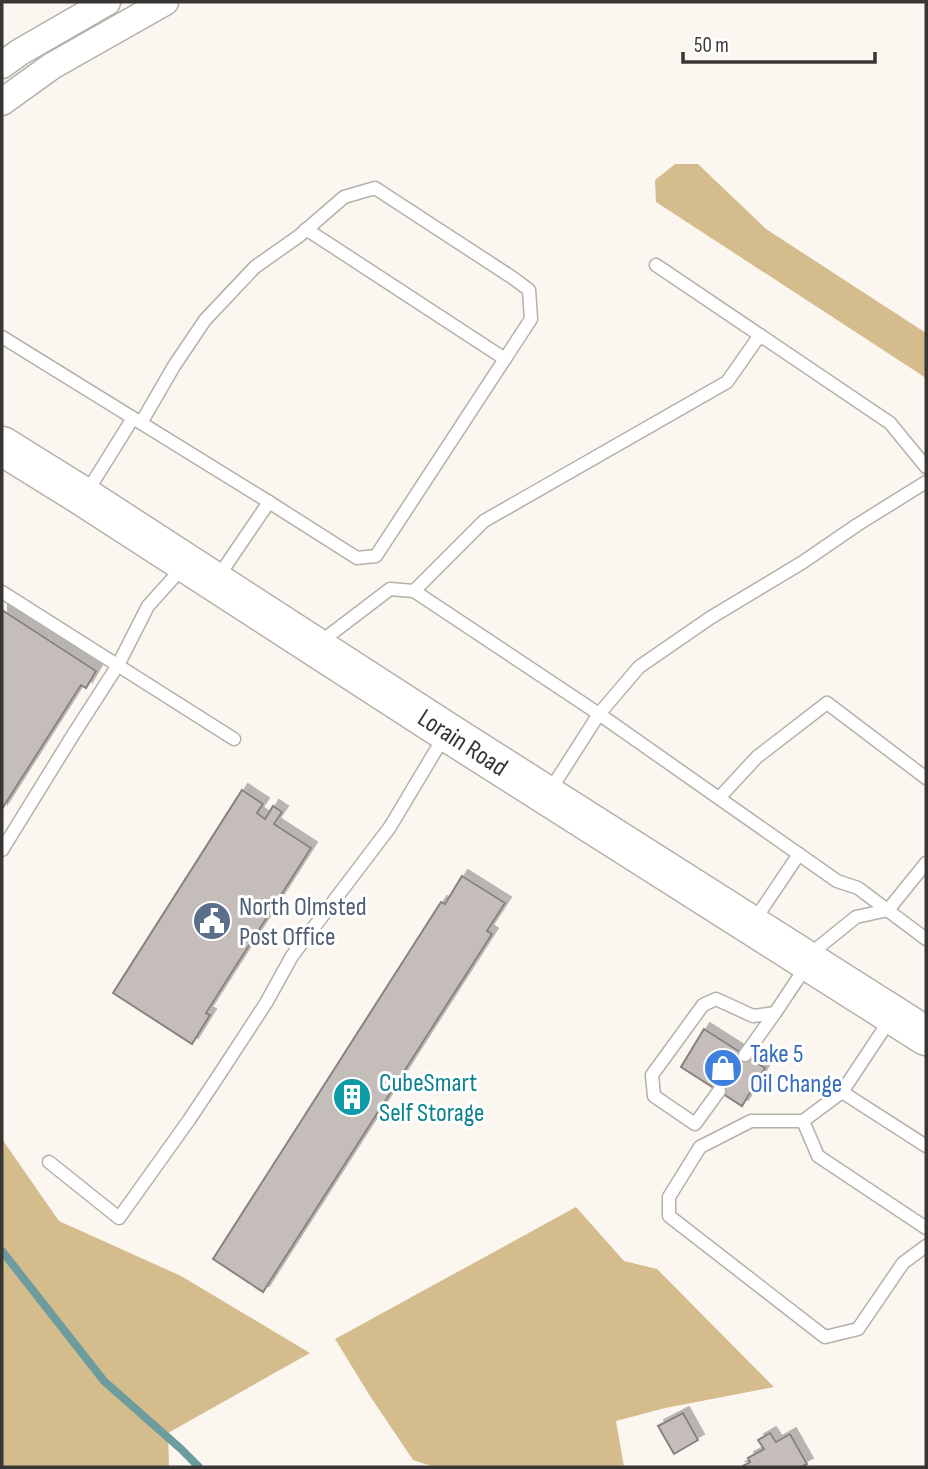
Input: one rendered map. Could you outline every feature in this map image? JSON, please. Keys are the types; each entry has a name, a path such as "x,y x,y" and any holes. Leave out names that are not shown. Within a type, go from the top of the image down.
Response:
{"main road":[{"name":"Lorain Road","path":"2,447 926,1036"}],"street":[{"path":"2,65 107,2"},
{"path":"2,102 56,64 165,2"},
{"path":"42,39 56,64"}],"lane":[{"path":"2,337 137,421 269,502 358,558 376,556 531,319 528,290 375,188 344,197 255,267 205,320 137,421 84,497"},
{"path":"306,229 505,359"},
{"path":"656,265 890,423 926,467"},
{"path":"414,591 484,522 727,382 760,335"},
{"path":"547,795 599,714 639,667 710,618 803,562 926,482"},
{"path":"2,850 118,665 148,606 200,573 269,502"},
{"path":"314,646 390,589 414,591 599,714 837,881 858,888 926,939"},
{"path":"2,592 234,738"},
{"path":"719,798 757,757 827,703 926,778"},
{"path":"49,1162 119,1218 204,1097 266,1003 292,957 390,827 447,732"},
{"path":"752,925 799,854"},
{"path":"745,1055 775,1013 807,960 856,917 888,910 926,863"},
{"path":"719,1091 695,1124 654,1096 652,1075 703,1005 716,999 752,1016 775,1013"},
{"path":"894,1015 842,1092 803,1121 751,1121 700,1147 669,1198 669,1216 825,1337 858,1329 903,1263 926,1246"},
{"path":"842,1092 926,1146"},
{"path":"803,1121 817,1156 926,1228"}],"shaded area":[{"path":"675,164 698,164 766,229 926,333 926,378 656,202 655,180"},
{"path":"2,1139 59,1221 181,1276 310,1353 168,1433 169,1467 2,1467"},
{"path":"576,1207 624,1261 657,1269 774,1387 665,1408 616,1421 624,1467 434,1467 413,1460 335,1339"}],"building":[{"path":"2,610 96,671 86,688 81,685 2,809"},
{"name":"North Olmsted Post Office","path":"242,790 263,804 257,813 265,819 273,806 282,812 274,824 311,848 206,1013 210,1015 192,1044 113,993"},
{"name":"CubeSmart Self Storage","path":"462,876 505,903 487,931 492,934 263,1292 213,1259 441,902 445,904"},
{"name":"Take 5 Oil Change","path":"704,1029 765,1068 742,1106 681,1067"},
{"path":"683,1413 698,1440 674,1454 658,1426"},
{"path":"770,1433 776,1442 790,1434 807,1464 801,1467 741,1467 750,1462 748,1458 764,1449 758,1440"}],"waterway":[{"path":"2,1251 104,1381 199,1467"}],"place":[{"name":"North Olmsted Post Office","path":"212,921"},
{"name":"Take 5 Oil Change","path":"723,1068"},
{"name":"CubeSmart Self Storage","path":"352,1097"}]}
